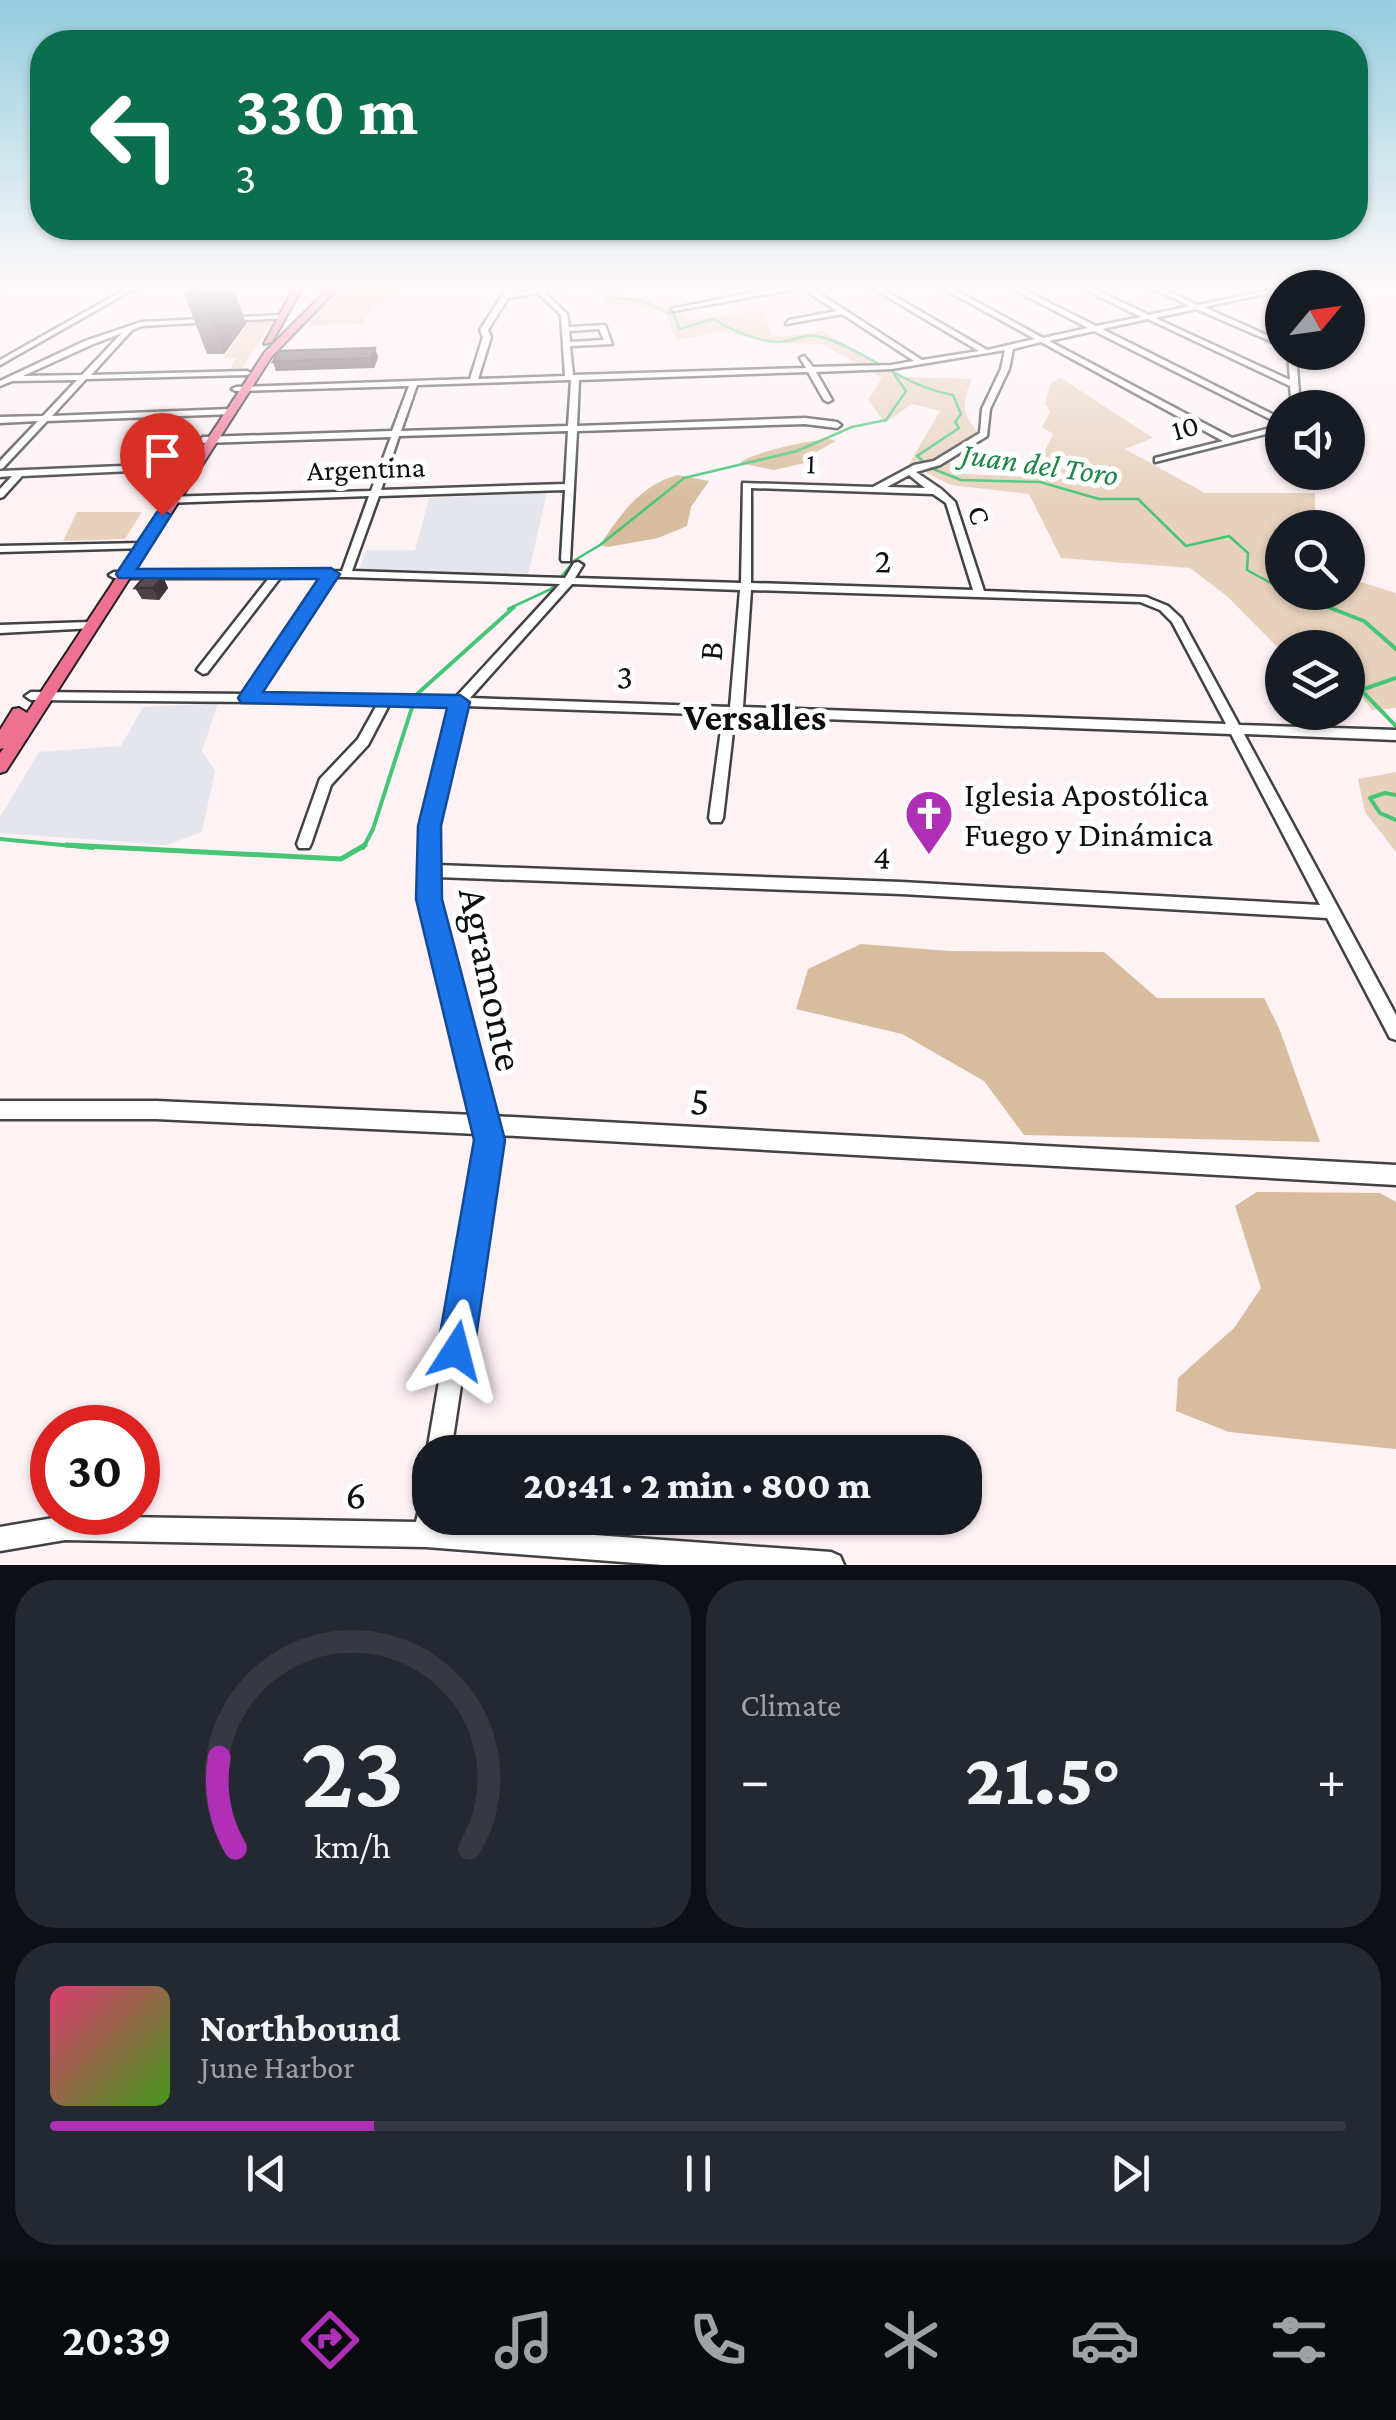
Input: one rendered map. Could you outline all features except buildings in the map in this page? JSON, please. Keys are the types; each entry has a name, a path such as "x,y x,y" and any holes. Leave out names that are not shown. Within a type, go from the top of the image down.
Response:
{"main road":[{"path":"245,389 247,373 258,359"},
{"path":"0,768 7,735 38,696 263,359"}],"street":[{"path":"3,379 52,359"},
{"path":"0,470 102,359"},
{"path":"473,381 480,359"},
{"path":"570,359 574,427 570,487"},
{"path":"805,359 828,400"},
{"path":"916,359 922,363"},
{"path":"245,389 876,368 945,359"},
{"path":"875,490 984,434 986,408 1006,359"},
{"path":"1077,359 1230,441"},
{"path":"1154,359 1265,416"},
{"path":"1239,359 1293,384"},
{"path":"1293,370 1294,390"},
{"path":"3,379 247,373"},
{"path":"346,574 414,383"},
{"path":"0,420 226,412"},
{"path":"208,439 805,421 837,425"},
{"name":"10","path":"1158,460 1265,430"},
{"path":"0,470 20,473 190,466"},
{"name":"C","path":"909,471 950,502 978,593"},
{"path":"0,495 20,473"},
{"name":"1","path":"746,486 938,491"},
{"name":"B","path":"716,818 728,722 736,713 746,588 746,486"},
{"name":"Argentina","path":"168,500 570,487"},
{"name":"Agramonte","path":"442,1435 490,1140 429,899 430,826 460,702 567,582 572,562 570,487"},
{"path":"0,549 139,546"},
{"path":"203,670 278,573"},
{"path":"248,698 331,574"},
{"name":"2","path":"120,575 346,574 1142,599 1164,608 1177,620 1396,1032"},
{"path":"0,629 85,626"},
{"name":"3","path":"38,696 386,699 1396,735"},
{"path":"304,844 325,782 364,742 386,699"},
{"name":"4","path":"429,871 901,888 1334,912"},
{"name":"5","path":"0,1110 156,1110 484,1125 1396,1175"},
{"name":"6","path":"0,1539 65,1528 412,1522"},
{"name":"6","path":"550,1535 831,1565"}],"shaded area":[{"path":"235,359 248,359 241,370 229,371"},
{"path":"849,359 872,359 904,377 972,379 965,407 978,432 945,459 964,474 1032,477 1053,434 1042,427 1050,412 1045,404 1051,383 1061,378 1153,438 1125,449 1205,493 1315,493 1315,510 1265,510 1265,610 1365,610 1365,583 1396,593 1396,708 1372,710 1365,701 1365,630 1265,630 1265,635 1228,597 1190,568 1061,558 1029,494 951,485 909,464 940,411 912,404 885,423 868,400 882,378"},
{"path":"829,439 836,441 816,452 809,462 774,470 740,463 769,451"},
{"path":"678,475 709,481 691,507 687,526 658,538 600,545 643,493"},
{"path":"547,493 528,575 359,570 366,550 415,550 429,498"},
{"path":"77,512 142,512 125,539 63,541"},
{"path":"218,703 202,751 215,771 202,832 166,845 0,833 0,817 39,752 121,746 143,707"},
{"path":"1396,772 1396,852 1365,812 1358,779"},
{"path":"861,944 949,951 1104,952 1157,998 1264,998 1279,1028 1320,1142 1024,1135 984,1081 902,1034 796,1009 808,969"},
{"path":"1257,1192 1380,1193 1396,1202 1396,1449 1229,1432 1176,1411 1178,1378 1234,1328 1261,1288 1235,1206"}],"waterway":[{"name":"Juan del Toro","path":"870,359 919,385 953,395 961,414 955,422 959,428 917,456 931,468 961,480 1040,482 1099,499 1138,499 1186,546 1229,536 1248,553 1247,570 1265,580"},
{"path":"508,609 551,589 575,560 600,545 684,478 797,451 852,427 886,420 906,391 894,374"},
{"path":"364,845 416,695 514,607"},
{"name":"Juan del Toro","path":"1336,610 1364,621 1396,649"},
{"path":"1396,678 1361,690 1396,726"},
{"path":"1396,795 1385,793 1370,798 1380,813 1396,820"},
{"path":"0,839 93,848"},
{"path":"66,845 341,859 364,845"}],"place":[{"name":"Iglesia Apostólica Fuego y Dinámica","path":"929,856"}],"district":[{"name":"Versalles","path":"755,717"}],"route":[{"path":"162,515 125,574 331,574 248,698 460,702 430,826 429,899 490,1140 456,1351"}]}
